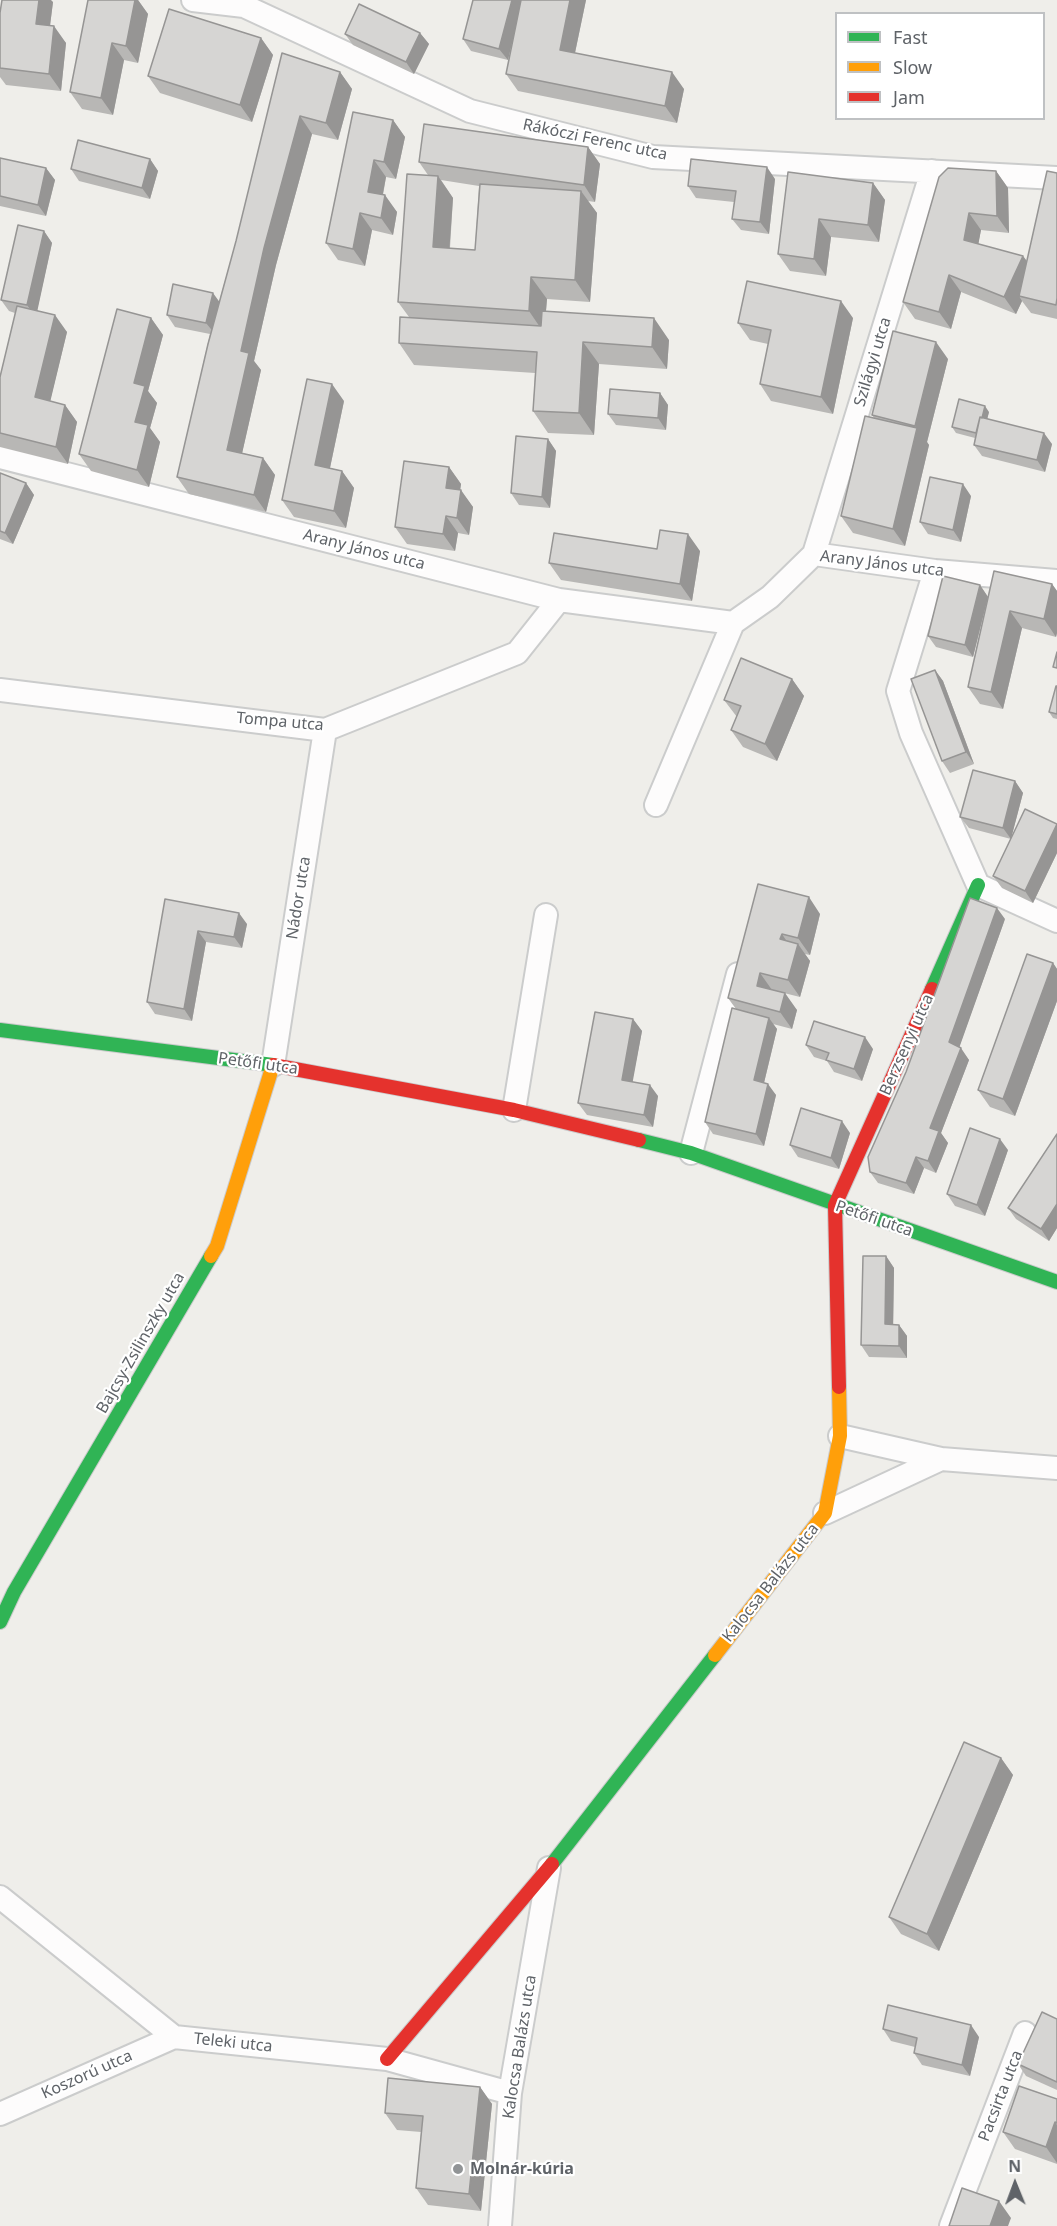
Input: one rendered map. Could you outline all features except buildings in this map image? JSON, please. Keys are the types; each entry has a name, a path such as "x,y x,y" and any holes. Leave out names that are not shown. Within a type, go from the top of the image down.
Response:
{"street":[{"name":"Rákóczi Ferenc utca","path":"193,0 247,3 470,111 653,157 1057,178"},
{"name":"Szilágyi utca","path":"814,554 932,171"},
{"name":"Arany János utca","path":"0,457 559,600 733,623 770,597 814,554 935,571 1057,581"},
{"path":"935,571 898,691 911,733 978,885 1057,921"},
{"name":"Tompa utca","path":"0,690 325,730 517,653 559,600"},
{"path":"656,805 733,623"},
{"name":"Nádor utca","path":"273,1065 325,730"},
{"name":"Berzsenyi utca","path":"835,1205 978,885"},
{"path":"514,1110 546,915"},
{"path":"691,1153 744,954"},
{"name":"Petőfi utca","path":"0,1030 273,1065 514,1110 691,1153 1057,1282"},
{"name":"Bajcsy-Zsilinszky utca","path":"0,1622 14,1592 217,1246 273,1065"},
{"name":"Kalocsa Balázs utca","path":"387,2059 549,1868 825,1513 840,1436 835,1205"},
{"path":"840,1436 941,1459 1057,1468"},
{"path":"825,1513 941,1459"},
{"name":"Kalocsa Balázs utca","path":"500,2226 510,2093 549,1868"},
{"name":"Teleki utca","path":"0,1897 174,2037 387,2059 510,2093"},
{"name":"Pacsirta utca","path":"951,2226 1025,2033"},
{"name":"Koszorú utca","path":"0,2114 174,2037"}],"traffic: fast":[{"path":"932,989 978,885"},
{"path":"0,1030 273,1065"},
{"path":"639,1140 691,1153 1057,1282"},
{"path":"0,1622 14,1592 211,1256"},
{"path":"552,1864 715,1655"}],"traffic: slow":[{"path":"211,1256 217,1246 273,1065"},
{"path":"715,1655 825,1513 840,1436 839,1387"}],"traffic: jam":[{"path":"839,1387 835,1205 932,989"},
{"path":"273,1065 514,1110 639,1140"},
{"path":"387,2059 552,1864"}],"place":[{"name":"Molnár-kúria","path":"458,2169"}]}
